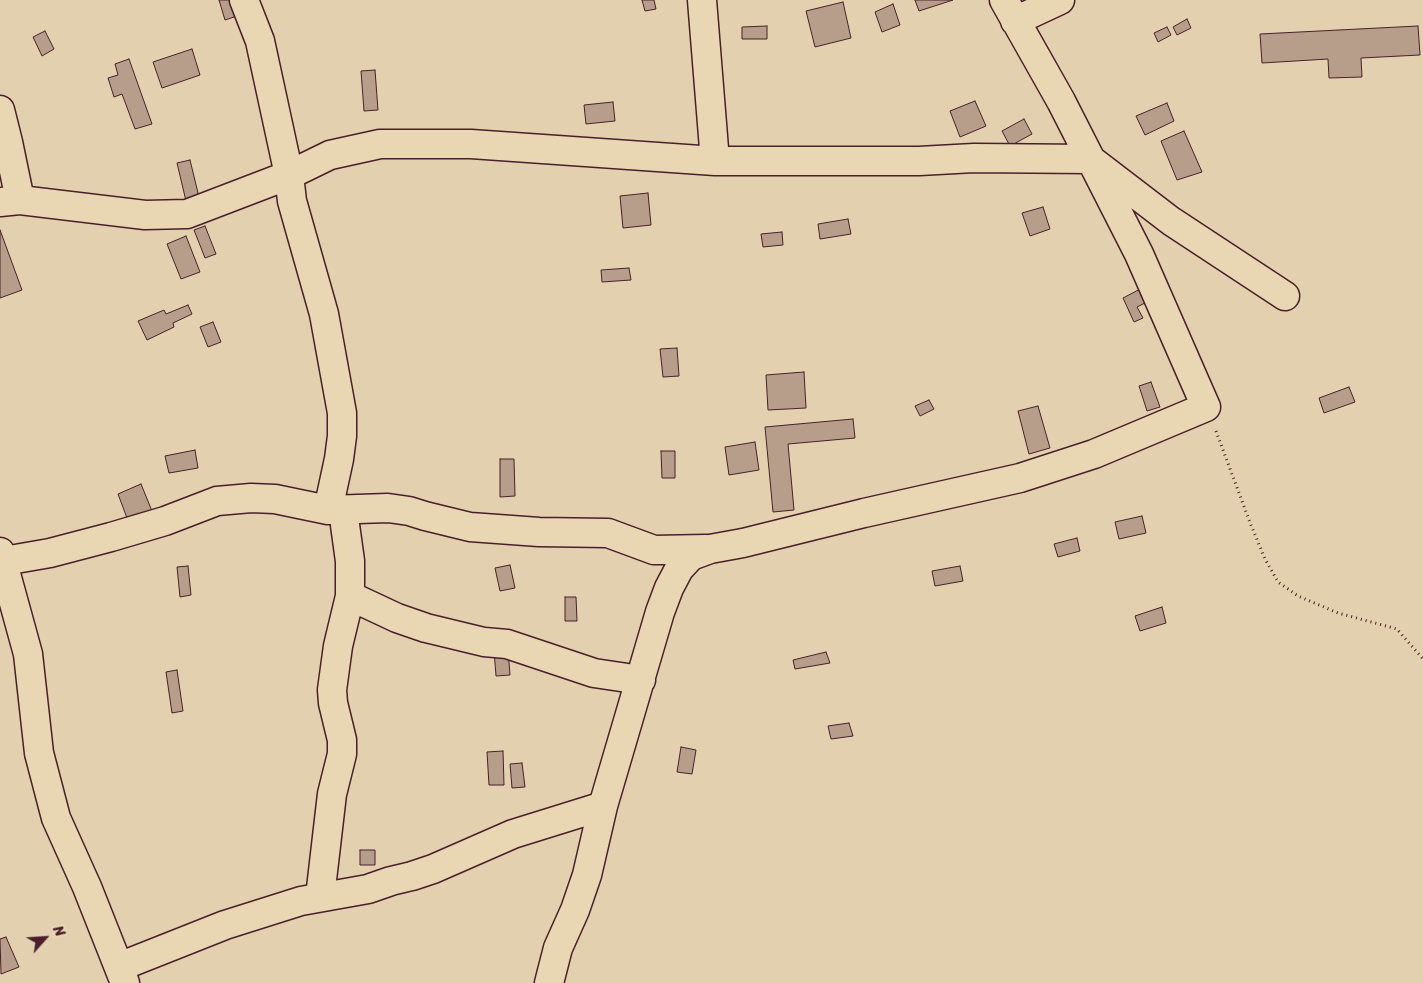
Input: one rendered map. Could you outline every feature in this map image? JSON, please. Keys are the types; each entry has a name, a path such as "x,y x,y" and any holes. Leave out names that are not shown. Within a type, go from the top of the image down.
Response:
{"street":[{"path":"244,0 260,41 289,175 292,201 324,314 342,412 337,510 344,526 351,580 350,596 338,646 332,690 333,703 342,740 342,754 332,794 320,897"},
{"path":"702,0 715,161"},
{"path":"603,806 513,834 412,876 368,889 301,901 226,925 122,975 87,887 56,818 39,753 28,654 2,557 57,551 165,521 217,501 235,498 267,499 337,510 388,508 409,511 470,527 539,532 608,533 654,550 710,549 743,543 864,512 1020,478 1094,454 1206,407 1138,254 1061,101 1010,10 1060,0"},
{"path":"0,110 8,142 10,201 145,215 187,214 289,175 330,155 380,144 471,144 715,161 919,161 983,158 1090,159 1171,221 1285,296"},
{"path":"549,983 558,948 576,910 587,875 603,806 660,612 678,569 691,556 710,549"},
{"path":"350,596 397,618 426,628 476,640 507,644 594,673 641,680"}],"path":[{"path":"1206,407 1265,559 1278,582 1298,596 1338,612 1397,629 1423,659"}],"building":[{"path":"219,0 232,0 237,16 225,20"},
{"path":"642,0 654,0 656,9 645,11"},
{"path":"915,0 953,0 919,11"},
{"path":"843,2 851,38 815,47 806,11"},
{"path":"893,4 900,25 882,32 875,12"},
{"path":"1187,19 1191,28 1177,35 1173,27"},
{"path":"767,26 767,39 742,39 742,27"},
{"path":"1418,26 1420,55 1361,58 1362,77 1329,78 1328,59 1262,63 1260,34"},
{"path":"1167,27 1171,35 1158,42 1154,33"},
{"path":"45,31 54,49 42,56 33,37"},
{"path":"192,49 200,75 162,88 153,62"},
{"path":"129,59 152,124 135,129 122,94 114,97 108,78 118,75 115,64"},
{"path":"375,70 378,110 364,111 361,71"},
{"path":"975,101 986,126 960,137 950,111"},
{"path":"613,102 615,121 586,124 584,105"},
{"path":"1167,103 1174,121 1145,135 1136,116"},
{"path":"1024,119 1032,134 1010,146 1002,131"},
{"path":"1184,131 1202,172 1177,180 1161,141"},
{"path":"190,160 199,197 186,201 177,163"},
{"path":"648,193 651,225 623,228 620,196"},
{"path":"1043,207 1050,229 1030,236 1022,213"},
{"path":"848,219 851,234 820,239 818,224"},
{"path":"205,226 216,254 205,258 194,230"},
{"path":"0,230 22,290 0,298"},
{"path":"782,232 783,245 763,247 761,234"},
{"path":"186,236 200,272 181,279 167,244"},
{"path":"629,268 631,280 602,282 601,270"},
{"path":"1144,287 1151,300 1137,307 1143,318 1134,322 1123,298"},
{"path":"188,305 192,314 173,323 174,327 147,340 138,321 164,310 166,314"},
{"path":"213,322 221,342 208,347 200,327"},
{"path":"677,348 679,376 663,377 660,349"},
{"path":"804,372 806,408 768,410 766,375"},
{"path":"1151,382 1160,407 1147,411 1139,386"},
{"path":"1349,387 1355,402 1324,413 1319,398"},
{"path":"929,400 934,409 920,416 915,406"},
{"path":"1038,406 1050,448 1029,454 1018,411"},
{"path":"853,419 855,438 788,444 794,510 773,512 765,427"},
{"path":"755,442 759,470 729,475 725,447"},
{"path":"195,450 198,468 169,473 165,456"},
{"path":"661,451 675,451 675,478 662,478"},
{"path":"500,459 514,459 515,496 500,497"},
{"path":"141,484 154,516 130,526 118,494"},
{"path":"1142,516 1146,533 1119,539 1115,522"},
{"path":"1077,538 1080,551 1058,557 1054,544"},
{"path":"510,565 515,588 500,591 495,568"},
{"path":"188,566 191,595 180,597 177,567"},
{"path":"960,566 963,581 935,586 932,571"},
{"path":"565,597 576,597 577,621 565,621"},
{"path":"1162,607 1166,623 1140,631 1135,616"},
{"path":"508,649 510,675 496,676 494,650"},
{"path":"826,652 830,663 795,669 793,660"},
{"path":"177,670 183,711 172,713 166,672"},
{"path":"849,723 853,736 831,739 828,726"},
{"path":"681,747 696,750 692,774 677,772"},
{"path":"503,751 504,785 489,785 487,752"},
{"path":"522,763 525,787 512,788 510,764"},
{"path":"360,850 375,850 375,865 360,865"},
{"path":"6,937 19,967 1,974 0,939"}]}
